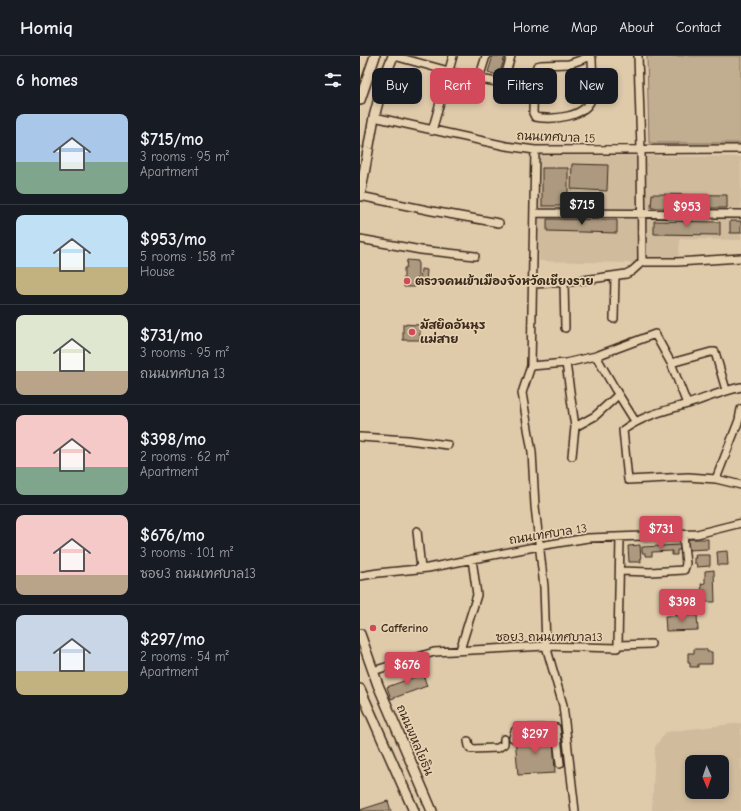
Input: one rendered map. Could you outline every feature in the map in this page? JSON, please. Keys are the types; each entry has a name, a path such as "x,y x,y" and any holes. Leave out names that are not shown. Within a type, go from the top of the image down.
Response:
{"main road":[{"path":"360,100 375,56"},
{"path":"360,196 374,117 385,76 393,56"},
{"name":"ถนนพหลโยธิน","path":"360,634 373,671 432,811"},
{"path":"360,689 414,811"}],"street":[{"path":"393,56 437,68"},
{"path":"449,68 453,56"},
{"path":"482,68 486,56"},
{"path":"507,68 511,56"},
{"path":"638,56 642,262"},
{"path":"589,57 592,59 592,96 589,104 570,117 535,117 533,113 534,76 537,66 569,64 589,57"},
{"path":"432,130 439,104"},
{"name":"ถนนเทศบาล 15","path":"374,117 506,146 535,150 741,149"},
{"path":"535,150 531,366 522,393 532,452 539,546 544,587 546,646 564,705 575,811"},
{"path":"360,196 499,223"},
{"path":"534,213 641,215 741,214"},
{"path":"360,239 421,250 475,256"},
{"path":"532,284 564,282 626,274 642,262 677,262 741,258"},
{"path":"614,319 615,276"},
{"path":"564,282 565,328"},
{"path":"531,366 566,363 596,356 654,334 671,363 688,404"},
{"path":"671,363 715,352 726,390"},
{"path":"596,356 618,395 635,421"},
{"path":"566,363 575,427 572,456"},
{"path":"741,387 726,390 688,404 649,415 635,421 623,430 628,480 688,477 716,479 741,485"},
{"path":"575,427 596,416 618,395"},
{"path":"716,479 739,420 741,409"},
{"path":"360,437 408,440 448,445"},
{"name":"ถนนเทศบาล 13","path":"360,576 421,569 588,538 697,534 741,523"},
{"path":"417,531 421,569"},
{"path":"620,571 650,572 684,570 686,564 683,535"},
{"name":"ซอย3 ถนนเทศบาล13","path":"373,671 434,652 546,646 617,648 620,537"},
{"path":"460,650 477,595 472,559"},
{"path":"618,645 651,644"},
{"path":"513,738 515,731 519,730 556,728 560,764"},
{"path":"468,741 471,749 498,748 504,744 504,739"}],"path":[{"path":"360,146 374,149"}],"shaded area":[{"path":"647,56 741,56 741,143 649,143"},
{"path":"539,155 741,157 741,240 680,239 678,264 539,261"},
{"path":"741,723 741,811 652,811 655,747 666,732"}],"building":[{"path":"493,56 505,56 501,68 493,68 493,74 488,72"},
{"path":"572,164 608,165 607,191 571,189"},
{"path":"542,168 568,168 568,206 542,206"},
{"path":"652,194 727,195 727,208 651,208"},
{"path":"547,219 617,220 617,233 547,231"},
{"path":"654,221 720,222 720,235 654,234"},
{"path":"730,221 741,221 741,233 730,233"},
{"path":"407,260 418,261 418,280 416,280 415,287 404,287 404,268 406,268"},
{"path":"421,269 427,270 426,281 420,280"},
{"name":"มัสยิดอันนุร แม่สาย","path":"403,324 420,325 420,340 403,340"},
{"path":"688,539 708,539 708,549 688,550"},
{"path":"640,545 641,562 629,562 628,546"},
{"path":"680,545 680,550 677,550 677,555 672,555 672,551 652,552 652,556 645,556 645,553 642,553 642,547"},
{"path":"727,551 728,565 718,565 717,552"},
{"path":"695,555 710,555 710,566 697,567 696,563 694,563 694,558 696,558"},
{"path":"714,570 715,602 706,602 705,590 702,591 701,584 705,583 705,571"},
{"path":"697,615 698,630 666,631 665,616"},
{"path":"694,649 707,649 707,652 712,652 712,664 698,664 698,667 690,667 690,662 688,662 688,653 694,653"},
{"path":"423,674 427,686 391,699 387,687"},
{"path":"553,735 555,773 518,775 515,737"},
{"path":"388,801 391,811 360,811 360,810"}],"place":[{"name":"ตรวจคนเข้าเมืองจังหวัดเชียงราย","path":"407,281"},
{"name":"มัสยิดอันนุร แม่สาย","path":"412,332"},
{"name":"Cafferino","path":"373,628"}]}
